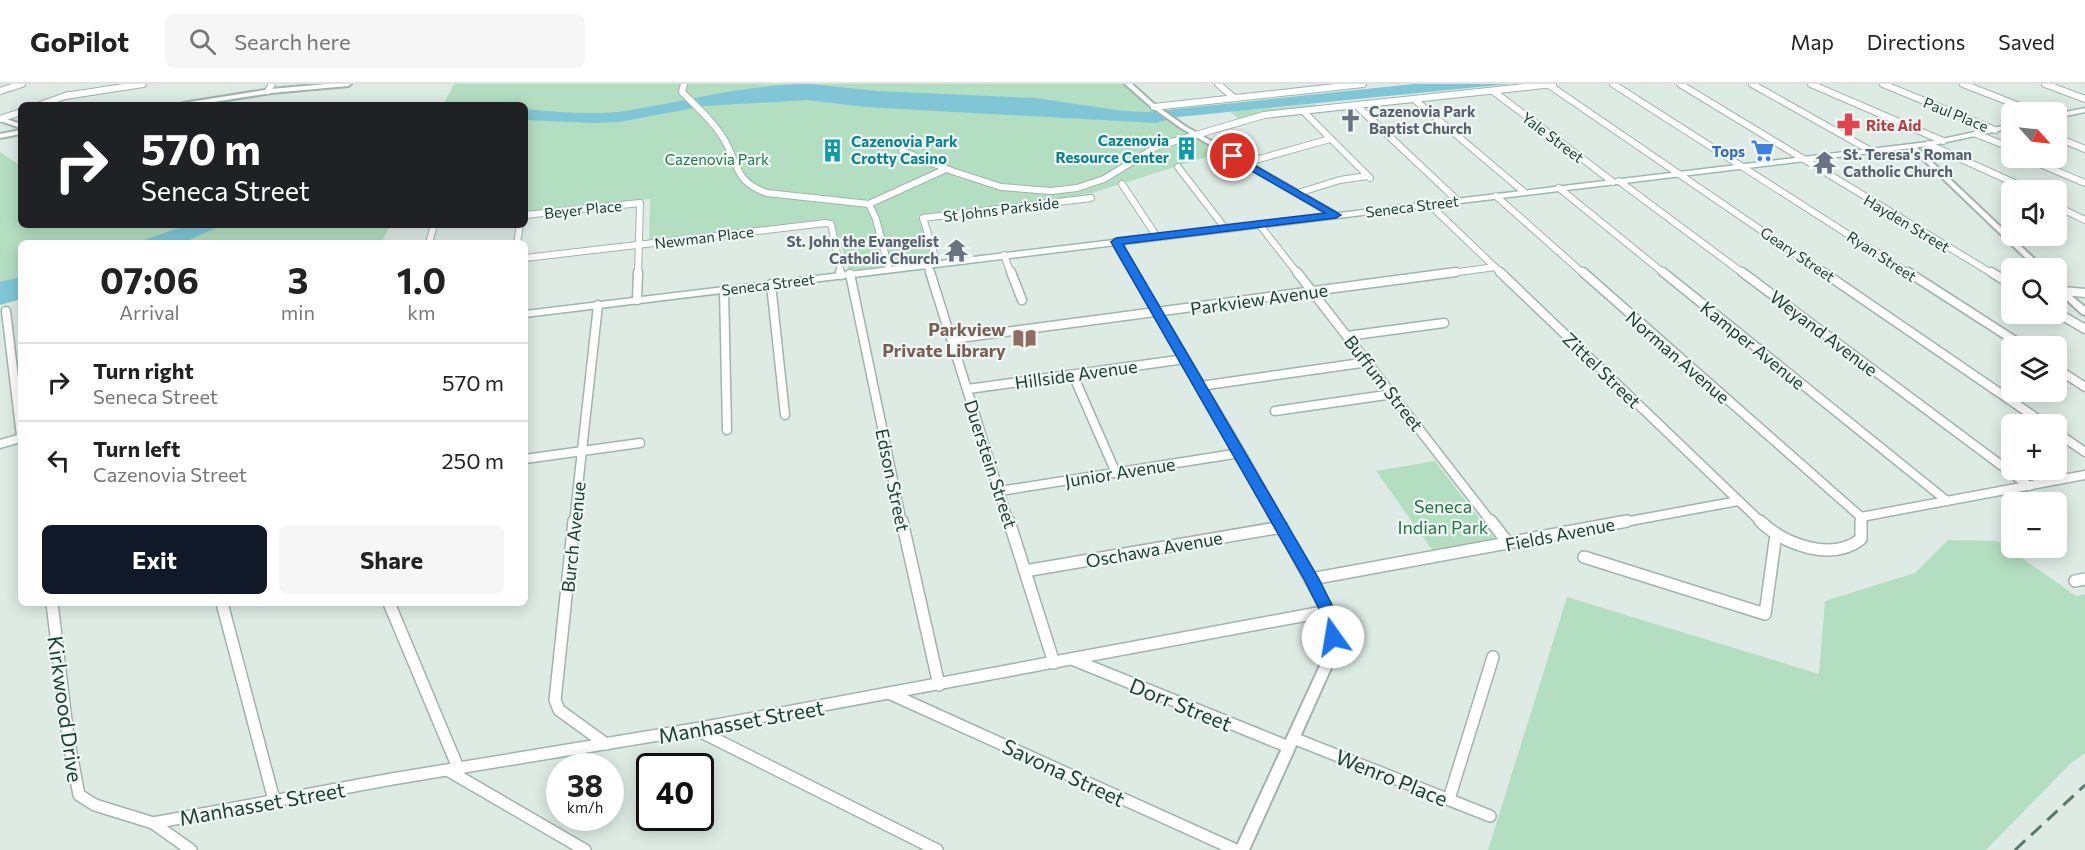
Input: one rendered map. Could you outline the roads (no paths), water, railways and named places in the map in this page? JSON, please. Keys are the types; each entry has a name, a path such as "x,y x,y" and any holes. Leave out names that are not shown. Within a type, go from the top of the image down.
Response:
{"main road":[{"path":"2067,114 2083,112"},
{"name":"Seneca Street","path":"528,314 1928,144 2001,129"},
{"path":"0,444 18,438"}],"street":[{"path":"0,91 22,84"},
{"path":"48,102 102,84"},
{"path":"74,93 132,84"},
{"path":"65,96 143,84"},
{"path":"268,91 272,84"},
{"path":"201,102 268,91 348,84"},
{"path":"684,84 681,88 687,99 725,141 740,177 755,189 788,197 869,204 946,169"},
{"path":"1128,84 1174,121 1336,215"},
{"path":"1218,84 1233,97"},
{"path":"1297,84 1304,90"},
{"path":"1156,108 1233,97 1364,84"},
{"path":"902,151 946,169 1017,191 1055,192 1098,181 1122,170 1150,149 1195,134 1264,116 1551,84"},
{"name":"Geary Street","path":"1551,84 2030,414"},
{"name":"Ryan Street","path":"1613,84 2007,336"},
{"name":"Hayden Street","path":"1680,84 2001,278"},
{"path":"1752,84 1871,150"},
{"path":"1811,84 1943,141"},
{"name":"Paul Place","path":"1883,84 1995,130"},
{"path":"1963,84 2009,102"},
{"path":"2045,84 2085,99"},
{"name":"Yale Street","path":"1493,91 1616,181"},
{"path":"1415,99 1524,192"},
{"path":"1357,106 1458,201"},
{"path":"1298,193 1340,180 1368,177 1302,111"},
{"path":"0,119 18,112"},
{"path":"0,119 18,125"},
{"path":"0,136 18,133"},
{"path":"1976,134 2001,145"},
{"path":"1245,163 1330,139"},
{"path":"2067,141 2085,148"},
{"path":"1928,144 1949,154 1952,158 2002,180"},
{"path":"1912,146 2030,258"},
{"path":"1178,167 1226,228"},
{"path":"2051,168 2085,182"},
{"path":"2055,168 2069,175"},
{"name":"Weyand Avenue","path":"1616,181 2029,486"},
{"path":"1122,184 1157,237"},
{"name":"Kamper Avenue","path":"1559,188 1947,501"},
{"name":"Norman Avenue","path":"1496,196 1861,517"},
{"name":"St Johns Parkside","path":"932,264 922,220 924,218 1091,198"},
{"name":"Beyer Place","path":"528,215 640,202 640,245"},
{"path":"869,204 876,219 889,269"},
{"name":"Zittel Street","path":"1429,204 1738,501 1776,534 1802,546 1845,549 1857,544 1861,539 1861,517"},
{"path":"2067,210 2085,218"},
{"name":"Newman Place","path":"528,258 826,223 831,224 845,275"},
{"name":"Buffum Street","path":"1259,224 1508,543"},
{"path":"1116,242 1240,453 1328,611 1333,637 1330,657 1242,850"},
{"path":"637,300 640,245"},
{"path":"1004,255 1022,300"},
{"name":"Duerstein Street","path":"932,264 952,339 1054,663"},
{"name":"Parkview Avenue","path":"952,339 1495,267"},
{"name":"Edson Street","path":"845,275 939,685"},
{"path":"771,284 785,415"},
{"path":"724,289 727,430"},
{"path":"2067,289 2085,293"},
{"path":"2067,295 2085,312"},
{"name":"Burch Avenue","path":"598,305 555,700 559,710 606,744"},
{"path":"6,311 18,412"},
{"path":"2067,318 2085,329"},
{"path":"1347,336 1444,323"},
{"name":"Hillside Avenue","path":"968,389 1185,359"},
{"path":"1200,386 1368,362"},
{"path":"1073,375 1116,473"},
{"path":"2067,375 2085,387"},
{"path":"1275,411 1393,394"},
{"path":"2067,440 2085,452"},
{"path":"528,459 640,443"},
{"name":"Junior Avenue","path":"1000,491 1240,453"},
{"path":"1861,517 2085,476"},
{"name":"Fields Avenue","path":"1311,579 1738,501"},
{"name":"Oschawa Avenue","path":"1025,571 1282,527"},
{"path":"1584,557 1765,614 1776,534"},
{"name":"Kirkwood Drive","path":"52,606 68,737 79,795 94,805 126,812 153,823 191,850"},
{"path":"223,606 274,800"},
{"path":"391,606 454,770 585,850"},
{"name":"Manhasset Street","path":"153,823 274,800 891,694 1328,611"},
{"path":"1449,799 1492,657"},
{"name":"Dorr Street","path":"1074,660 1291,743"},
{"name":"Savona Street","path":"891,694 1236,850"},
{"path":"695,729 937,850"},
{"name":"Wenro Place","path":"1291,743 1449,799 1490,816"}],"water":[{"path":"810,84 877,91 1035,98 1124,111 1147,112 1414,84 1509,84 1178,117 1156,123 865,107 807,100 705,106 619,122 528,120 528,109 578,113 618,112 742,90"},
{"path":"179,228 216,228 189,240 144,240"},
{"path":"18,278 18,300 0,305 0,282"}],"railway":[{"path":"2015,850 2085,785"}],"place":[{"name":"Cazenovia Park Baptist Church","path":"1351,120"},
{"name":"Rite Aid","path":"1848,125"},
{"name":"Cazenovia Resource Center","path":"1187,149"},
{"name":"Cazenovia Park Crotty Casino","path":"833,150"},
{"name":"Tops","path":"1763,151"},
{"name":"St. Teresa's Roman Catholic Church","path":"1825,163"},
{"name":"St. John the Evangelist Catholic Church","path":"957,250"},
{"name":"Parkview Private Library","path":"1024,339"}],"park label":[{"name":"Cazenovia Park","path":"717,159"},
{"name":"Seneca Indian Park","path":"1443,516"}]}
